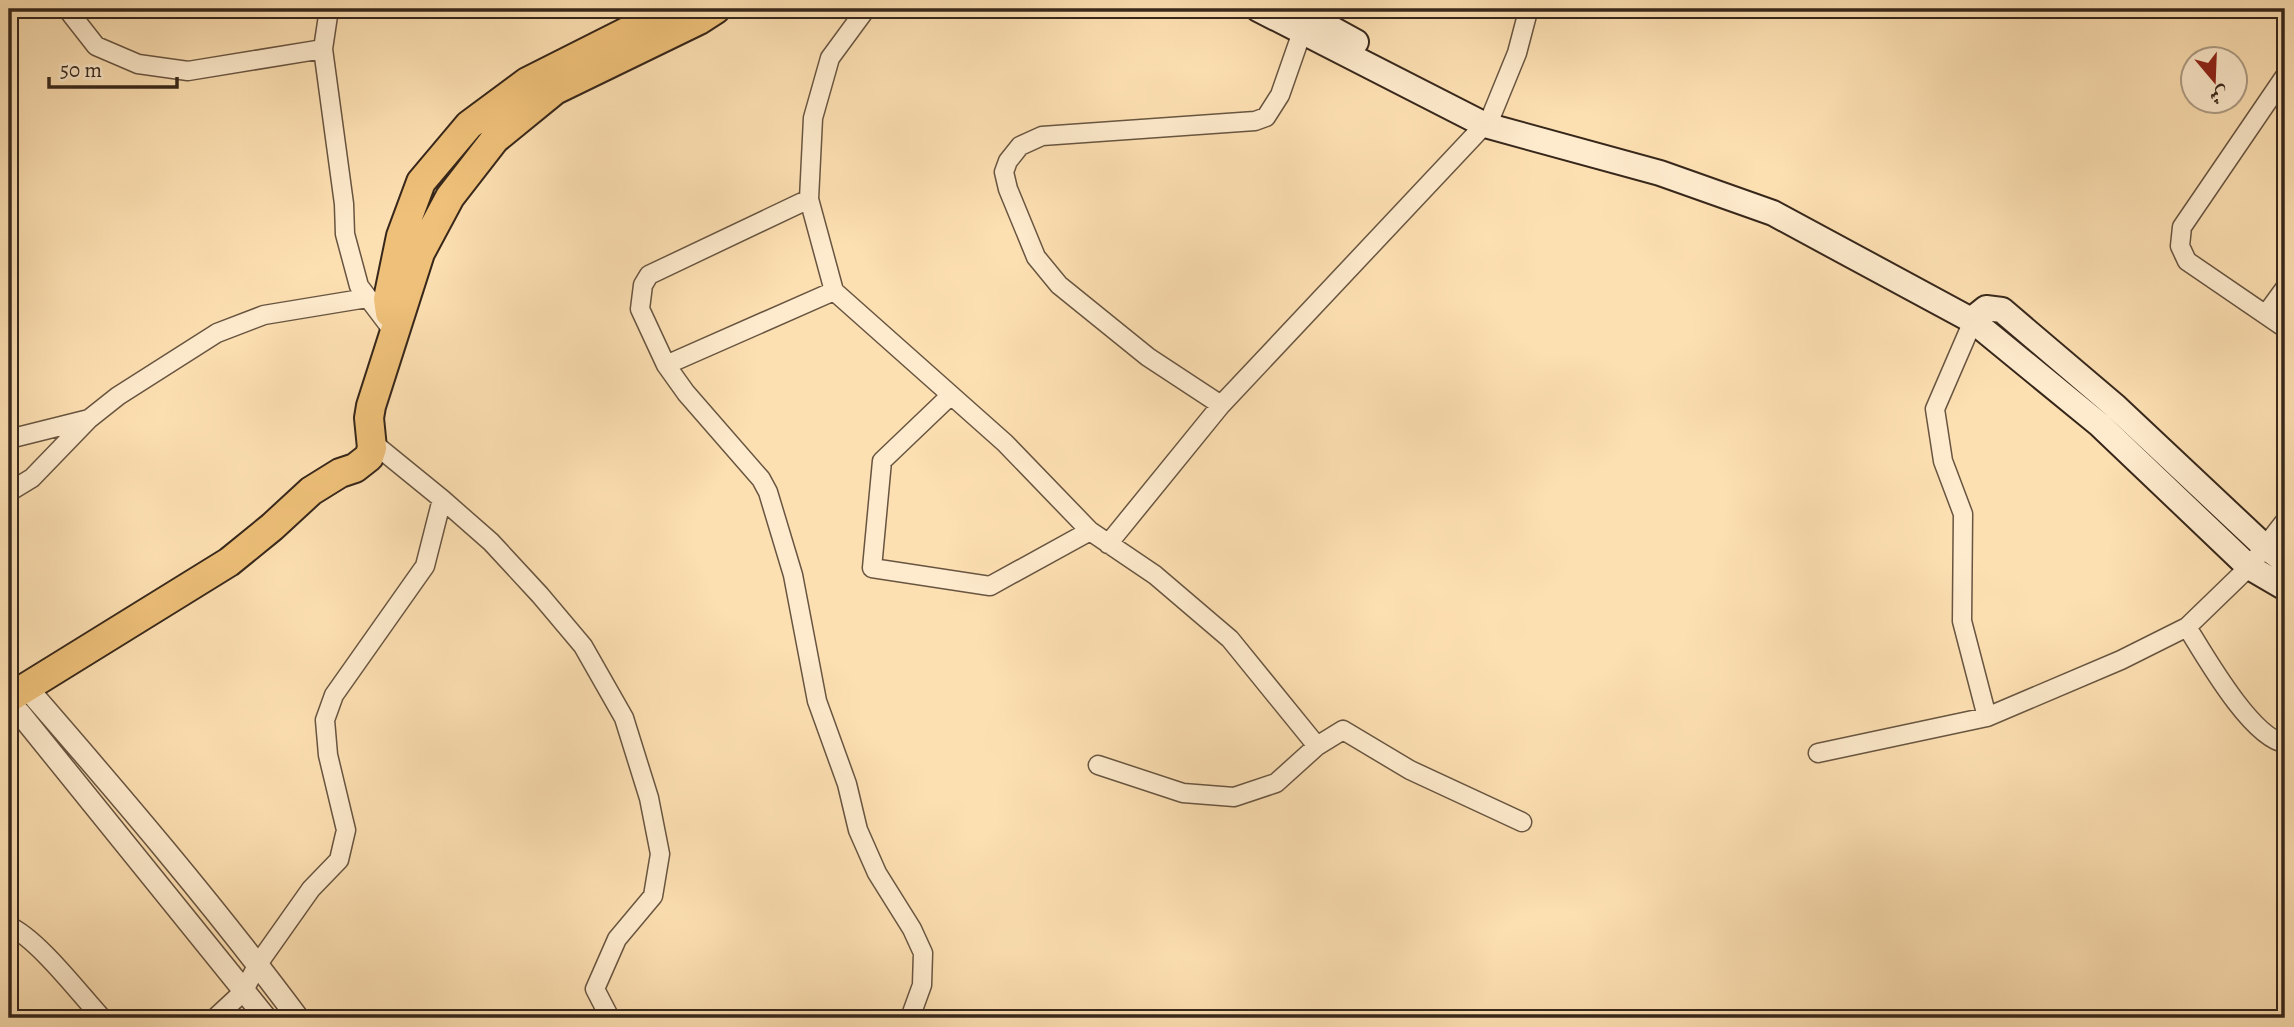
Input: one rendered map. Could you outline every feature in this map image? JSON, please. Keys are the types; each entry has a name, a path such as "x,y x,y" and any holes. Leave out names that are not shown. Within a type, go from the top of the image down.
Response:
{"main road":[{"path":"396,332 388,299 401,236 421,182 469,125 527,82 672,9"},
{"path":"15,695 229,562 311,491 340,473 355,468 369,457 372,442 369,418 371,406 420,253 450,197 495,139 555,90 699,20 716,9"},
{"path":"1258,9 1299,21 1487,122 1660,173 1773,213 1973,321 2100,425 2249,567 2285,588"},
{"path":"1973,321 1986,308 2002,310 2116,407 2275,554"}],"street":[{"path":"67,9 96,46 138,64 188,71 323,49"},
{"path":"329,9 323,49 344,204 345,234 359,286 396,332"},
{"path":"866,9 830,58 813,118 809,199 834,291 1005,443 1090,531 1155,575 1230,639 1317,746"},
{"path":"1108,544 1221,405 1487,122 1517,53 1527,15 1526,9"},
{"path":"1221,405 1148,357 1059,285 1036,257 1008,189 1004,172 1008,161 1020,146 1042,135 1255,121 1266,117 1280,95 1299,21"},
{"path":"2285,76 2182,228 2180,246 2187,261 2285,328"},
{"path":"809,199 649,275 643,285 640,309 666,365 761,479 768,492 793,575 817,701 847,784 858,830 877,873 912,929 923,953 922,985 910,1018"},
{"path":"2266,314 2285,288"},
{"path":"666,365 834,291"},
{"path":"9,492 32,478 89,419 118,396 217,333 264,315 367,298"},
{"path":"1973,321 1935,409 1943,461 1963,514 1962,621 1987,717"},
{"path":"951,395 882,461 872,568 990,586 1090,531"},
{"path":"9,439 89,419"},
{"path":"372,442 491,542 583,646 624,718 649,798 660,854 653,896 617,939 595,989 610,1018"},
{"path":"215,1018 243,992 258,964 311,889 340,860 346,830 328,755 325,720 334,695 425,566 442,499"},
{"path":"1818,753 1987,717 2121,660 2187,627 2249,567 2275,554 2285,521"},
{"path":"2187,627 2244,714 2277,742 2285,743"},
{"path":"15,695 78,746 258,964 298,1018"},
{"path":"15,695 243,992 266,1018"},
{"path":"1098,765 1183,793 1234,797 1276,782 1317,746 1343,730 1410,770 1522,822"},
{"path":"9,926 19,930 56,966 102,1018"}]}
